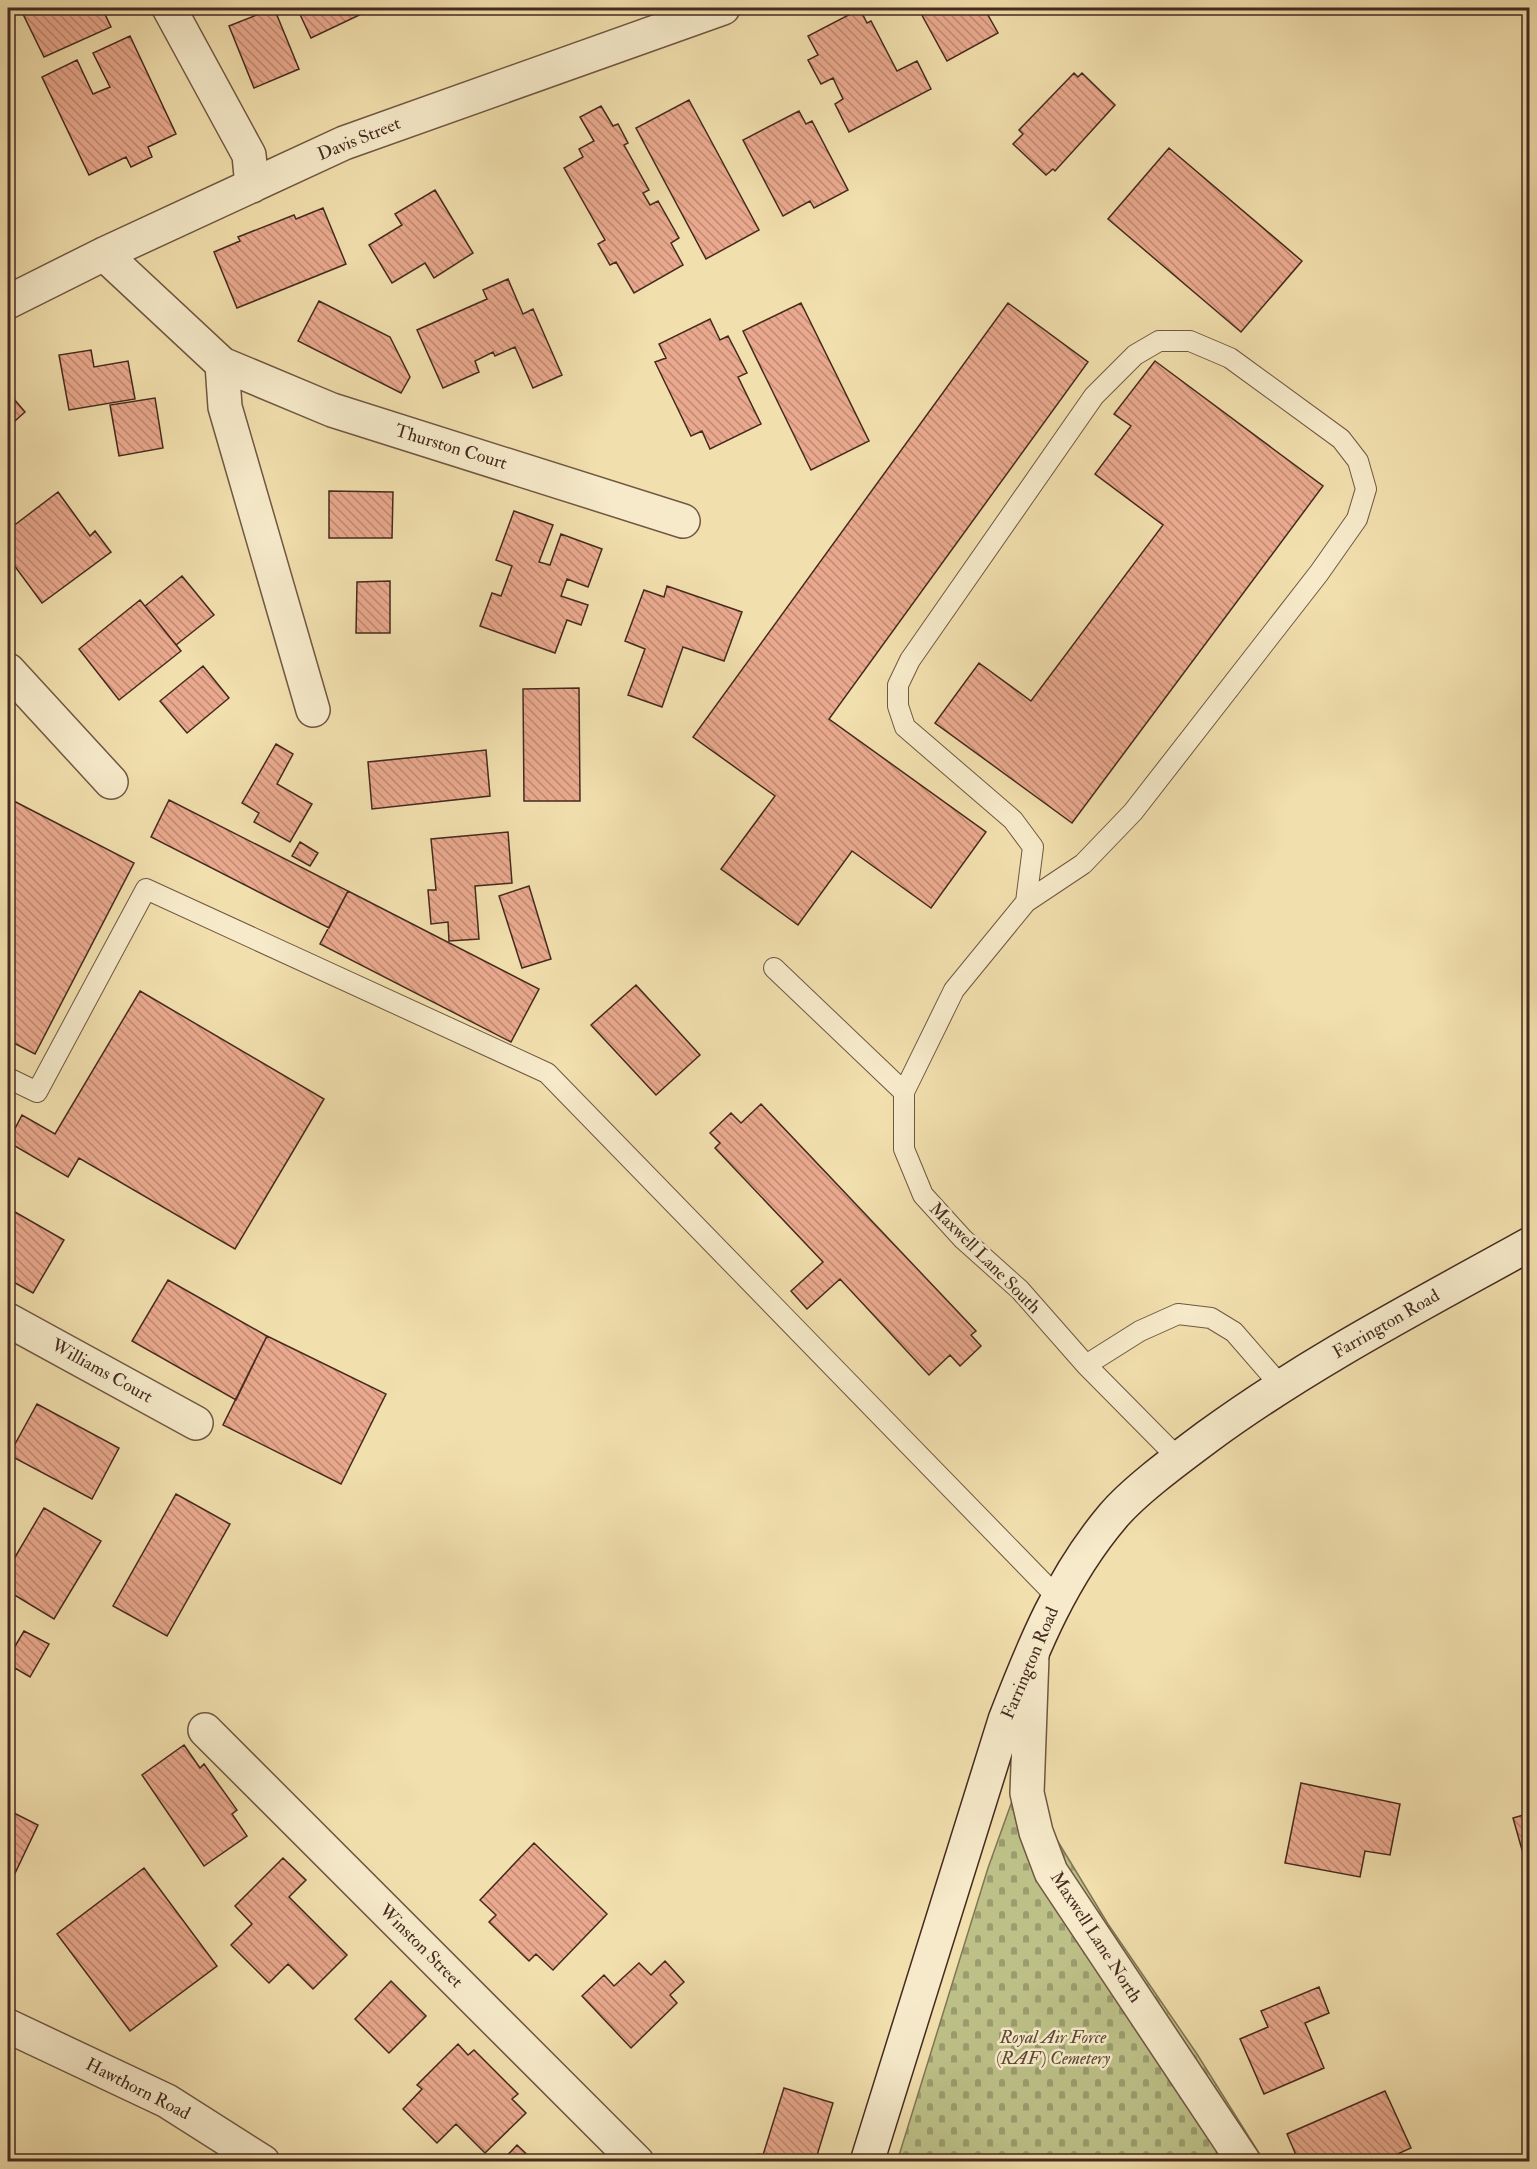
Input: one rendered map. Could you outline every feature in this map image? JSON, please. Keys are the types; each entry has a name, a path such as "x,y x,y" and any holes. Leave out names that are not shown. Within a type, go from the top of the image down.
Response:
{"street":[{"path":"169,8 249,155 252,186"},
{"name":"Davis Street","path":"8,302 104,254 377,130 723,8"},
{"name":"Thurston Court","path":"104,254 222,364 332,410 683,520"},
{"path":"222,364 225,407 314,710"},
{"path":"8,670 111,782"},
{"name":"Farrington Road","path":"867,2162 1005,1719 1032,1650 1057,1597 1113,1515 1178,1458 1256,1401 1356,1340 1530,1244"},
{"name":"Williams Court","path":"8,1320 196,1423"},
{"name":"Maxwell Lane North","path":"1032,1650 1027,1793 1036,1832 1052,1872 1244,2162"},
{"name":"Winston Street","path":"205,1730 637,2162"},
{"name":"Hawthorn Road","path":"8,2026 167,2101 263,2162"}],"lane":[{"name":"Maxwell Lane South","path":"1026,903 1033,846 1012,820 905,727 898,706 898,685 910,660 963,581 1094,396 1143,351 1159,341 1190,341 1230,358 1341,439 1358,461 1366,489 1357,519 1319,573 1133,812 1083,864 1026,903 954,990 904,1092 904,1149 923,1195 963,1239 1020,1290 1086,1365 1178,1458"},
{"path":"8,1078 37,1092 146,889 547,1073 1057,1597"},
{"path":"774,968 904,1092"},
{"path":"1086,1365 1140,1331 1178,1314 1211,1318 1234,1332 1281,1386"}],"green space":[{"name":"Royal Air Force (RAF) Cemetery","path":"1020,1779 1108,1924 1197,2054 1264,2161 897,2162 988,1868"}],"building":[{"path":"20,8 102,8 111,27 44,57"},
{"path":"274,8 299,69 254,88 229,26"},
{"path":"297,8 374,8 311,38"},
{"path":"918,8 984,8 998,33 947,61"},
{"path":"860,9 867,23 871,21 897,71 917,61 931,89 849,132 835,104 843,99 833,78 821,84 808,60 818,55 808,36"},
{"path":"130,36 176,134 148,147 152,157 131,167 126,157 89,175 42,77 77,60 93,94 110,87 93,53"},
{"path":"1074,73 1078,77 1082,73 1115,105 1055,171 1053,169 1046,175 1013,144 1023,134 1019,130"},
{"path":"689,100 759,230 706,259 636,128"},
{"path":"601,106 613,126 618,124 628,143 624,145 649,190 643,193 650,205 658,201 679,238 671,243 683,265 634,293 616,262 610,265 598,244 605,240 564,168 583,157 579,149 594,141 580,117"},
{"path":"799,111 806,124 812,121 848,190 814,208 810,201 783,216 743,140"},
{"path":"1169,148 1302,261 1241,332 1108,219"},
{"path":"435,190 473,253 434,278 425,263 392,283 369,245 402,225 395,214"},
{"path":"323,208 346,264 237,308 214,252 240,241 238,237 294,215 296,219"},
{"path":"508,279 523,314 533,309 562,375 533,388 515,347 495,356 493,352 475,361 479,372 443,388 417,330 487,299 483,290"},
{"path":"319,301 390,337 410,377 401,393 298,341"},
{"path":"801,303 869,441 811,470 743,331"},
{"path":"1008,303 1088,362 829,719 986,832 931,908 852,851 798,925 721,869 775,796 693,737"},
{"path":"710,319 720,340 728,336 747,373 738,377 761,424 710,449 702,431 691,436 655,362 666,358 659,344"},
{"path":"91,350 94,367 128,361 135,399 69,410 59,355"},
{"path":"1155,361 1323,486 1072,823 935,723 979,663 1031,701 1163,525 1095,474 1131,426 1114,414"},
{"path":"8,392 25,412 8,427"},
{"path":"155,398 163,448 119,456 110,405"},
{"path":"329,491 393,492 392,538 329,538"},
{"path":"58,492 90,536 95,531 111,552 42,603 8,557 8,530"},
{"path":"514,511 553,525 539,562 550,565 561,534 602,549 588,587 567,579 561,596 588,605 581,625 567,620 555,653 480,626 492,593 501,596 512,566 496,560"},
{"path":"182,576 214,615 176,645 145,606"},
{"path":"390,581 390,633 356,633 357,582"},
{"path":"667,586 742,612 724,661 683,647 662,707 628,695 645,649 625,641 644,590 664,597"},
{"path":"140,600 181,651 119,700 79,649"},
{"path":"203,666 229,698 187,733 160,701"},
{"path":"579,688 580,801 524,801 523,689"},
{"path":"276,744 293,754 277,784 312,804 290,842 254,822 259,813 242,803"},
{"path":"486,750 490,796 372,809 368,762"},
{"path":"8,798 134,863 35,1054 8,1040"},
{"path":"169,800 348,891 329,928 151,837"},
{"path":"508,832 512,883 475,886 479,939 449,941 448,922 431,924 428,890 436,890 431,839"},
{"path":"300,842 318,853 310,866 292,856"},
{"path":"529,886 551,959 522,968 499,896"},
{"path":"348,891 539,989 511,1042 320,944"},
{"path":"636,985 700,1055 656,1095 591,1025"},
{"path":"140,991 324,1099 235,1249 79,1158 68,1177 8,1142 22,1115 55,1134"},
{"path":"761,1104 976,1331 971,1335 981,1346 960,1366 950,1355 929,1375 840,1279 807,1309 791,1291 823,1262 715,1148 720,1143 710,1133 731,1113 741,1123"},
{"path":"8,1208 64,1240 33,1293 8,1279"},
{"path":"168,1280 267,1336 236,1400 132,1341"},
{"path":"267,1336 386,1394 341,1484 223,1425"},
{"path":"37,1404 119,1448 92,1499 9,1455"},
{"path":"176,1494 230,1524 167,1636 113,1606"},
{"path":"44,1508 101,1541 54,1619 8,1591 8,1569"},
{"path":"24,1631 49,1644 30,1677 15,1668 8,1680 8,1658"},
{"path":"184,1745 200,1768 204,1764 237,1810 232,1814 247,1836 204,1866 142,1775"},
{"path":"1301,1783 1400,1804 1390,1855 1365,1851 1360,1877 1285,1863"},
{"path":"8,1810 38,1825 8,1888"},
{"path":"1530,1813 1530,1856 1524,1857 1513,1818"},
{"path":"534,1843 607,1914 553,1970 536,1954 529,1961 489,1922 496,1915 480,1900"},
{"path":"283,1858 306,1880 289,1897 347,1955 313,1989 288,1964 269,1983 231,1945 252,1924 235,1906"},
{"path":"144,1868 217,1966 130,2031 57,1934"},
{"path":"665,1961 684,1982 670,1995 677,2003 631,2048 582,1996 604,1975 614,1986 639,1963 651,1975"},
{"path":"391,1981 426,2016 389,2053 355,2019"},
{"path":"1319,1987 1329,2013 1305,2023 1324,2068 1264,2094 1240,2039 1268,2027 1261,2011"},
{"path":"458,2044 468,2055 474,2050 518,2094 512,2099 526,2113 485,2153 456,2124 437,2143 403,2109 422,2089 417,2085"},
{"path":"784,2088 833,2103 815,2162 755,2162 758,2154 763,2155"},
{"path":"1385,2091 1411,2148 1380,2162 1299,2162 1287,2134"},
{"path":"517,2145 535,2162 501,2162"}]}
